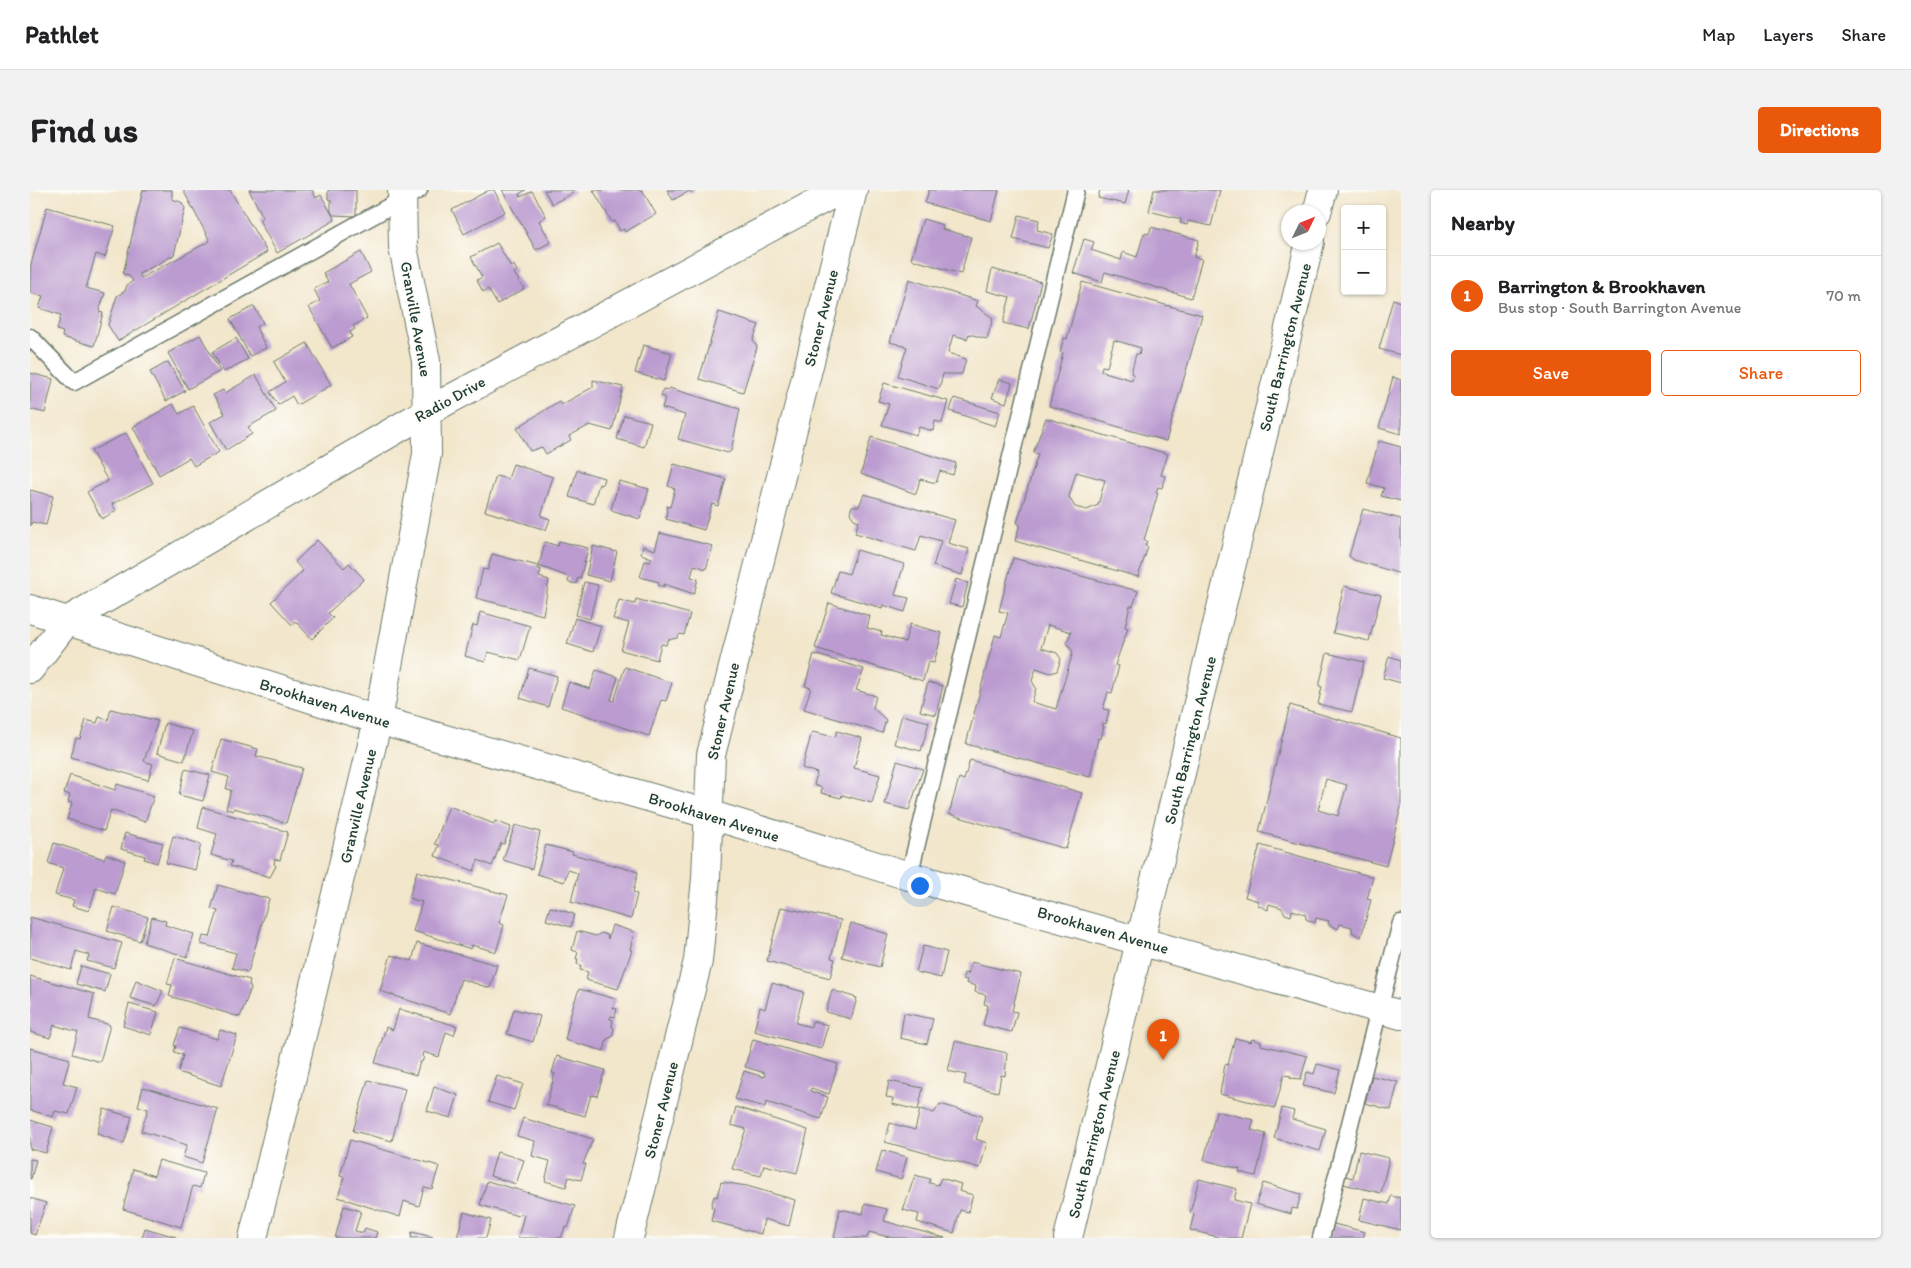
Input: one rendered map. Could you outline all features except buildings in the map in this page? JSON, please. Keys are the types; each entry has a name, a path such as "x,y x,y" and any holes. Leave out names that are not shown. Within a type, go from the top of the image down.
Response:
{"street":[{"name":"Radio Drive","path":"67,620 428,411 840,190"},
{"name":"Stoner Avenue","path":"629,1238 698,961 706,878 711,754 853,190"},
{"path":"1320,205 1323,190"},
{"name":"Granville Avenue","path":"254,1238 378,720 427,454 426,360 403,246 408,193"},
{"name":"South Barrington Avenue","path":"1068,1238 1308,250"},
{"name":"Brookhaven Avenue","path":"30,608 378,720 708,814 909,876 1390,1011"},
{"path":"30,669 67,620"}],"lane":[{"path":"909,876 1076,190"},
{"path":"30,336 74,382 408,193"},
{"path":"1321,1238 1390,1011 1401,923"}],"place":[{"name":"Barrington & Brookhaven","path":"1163,1060"}]}
